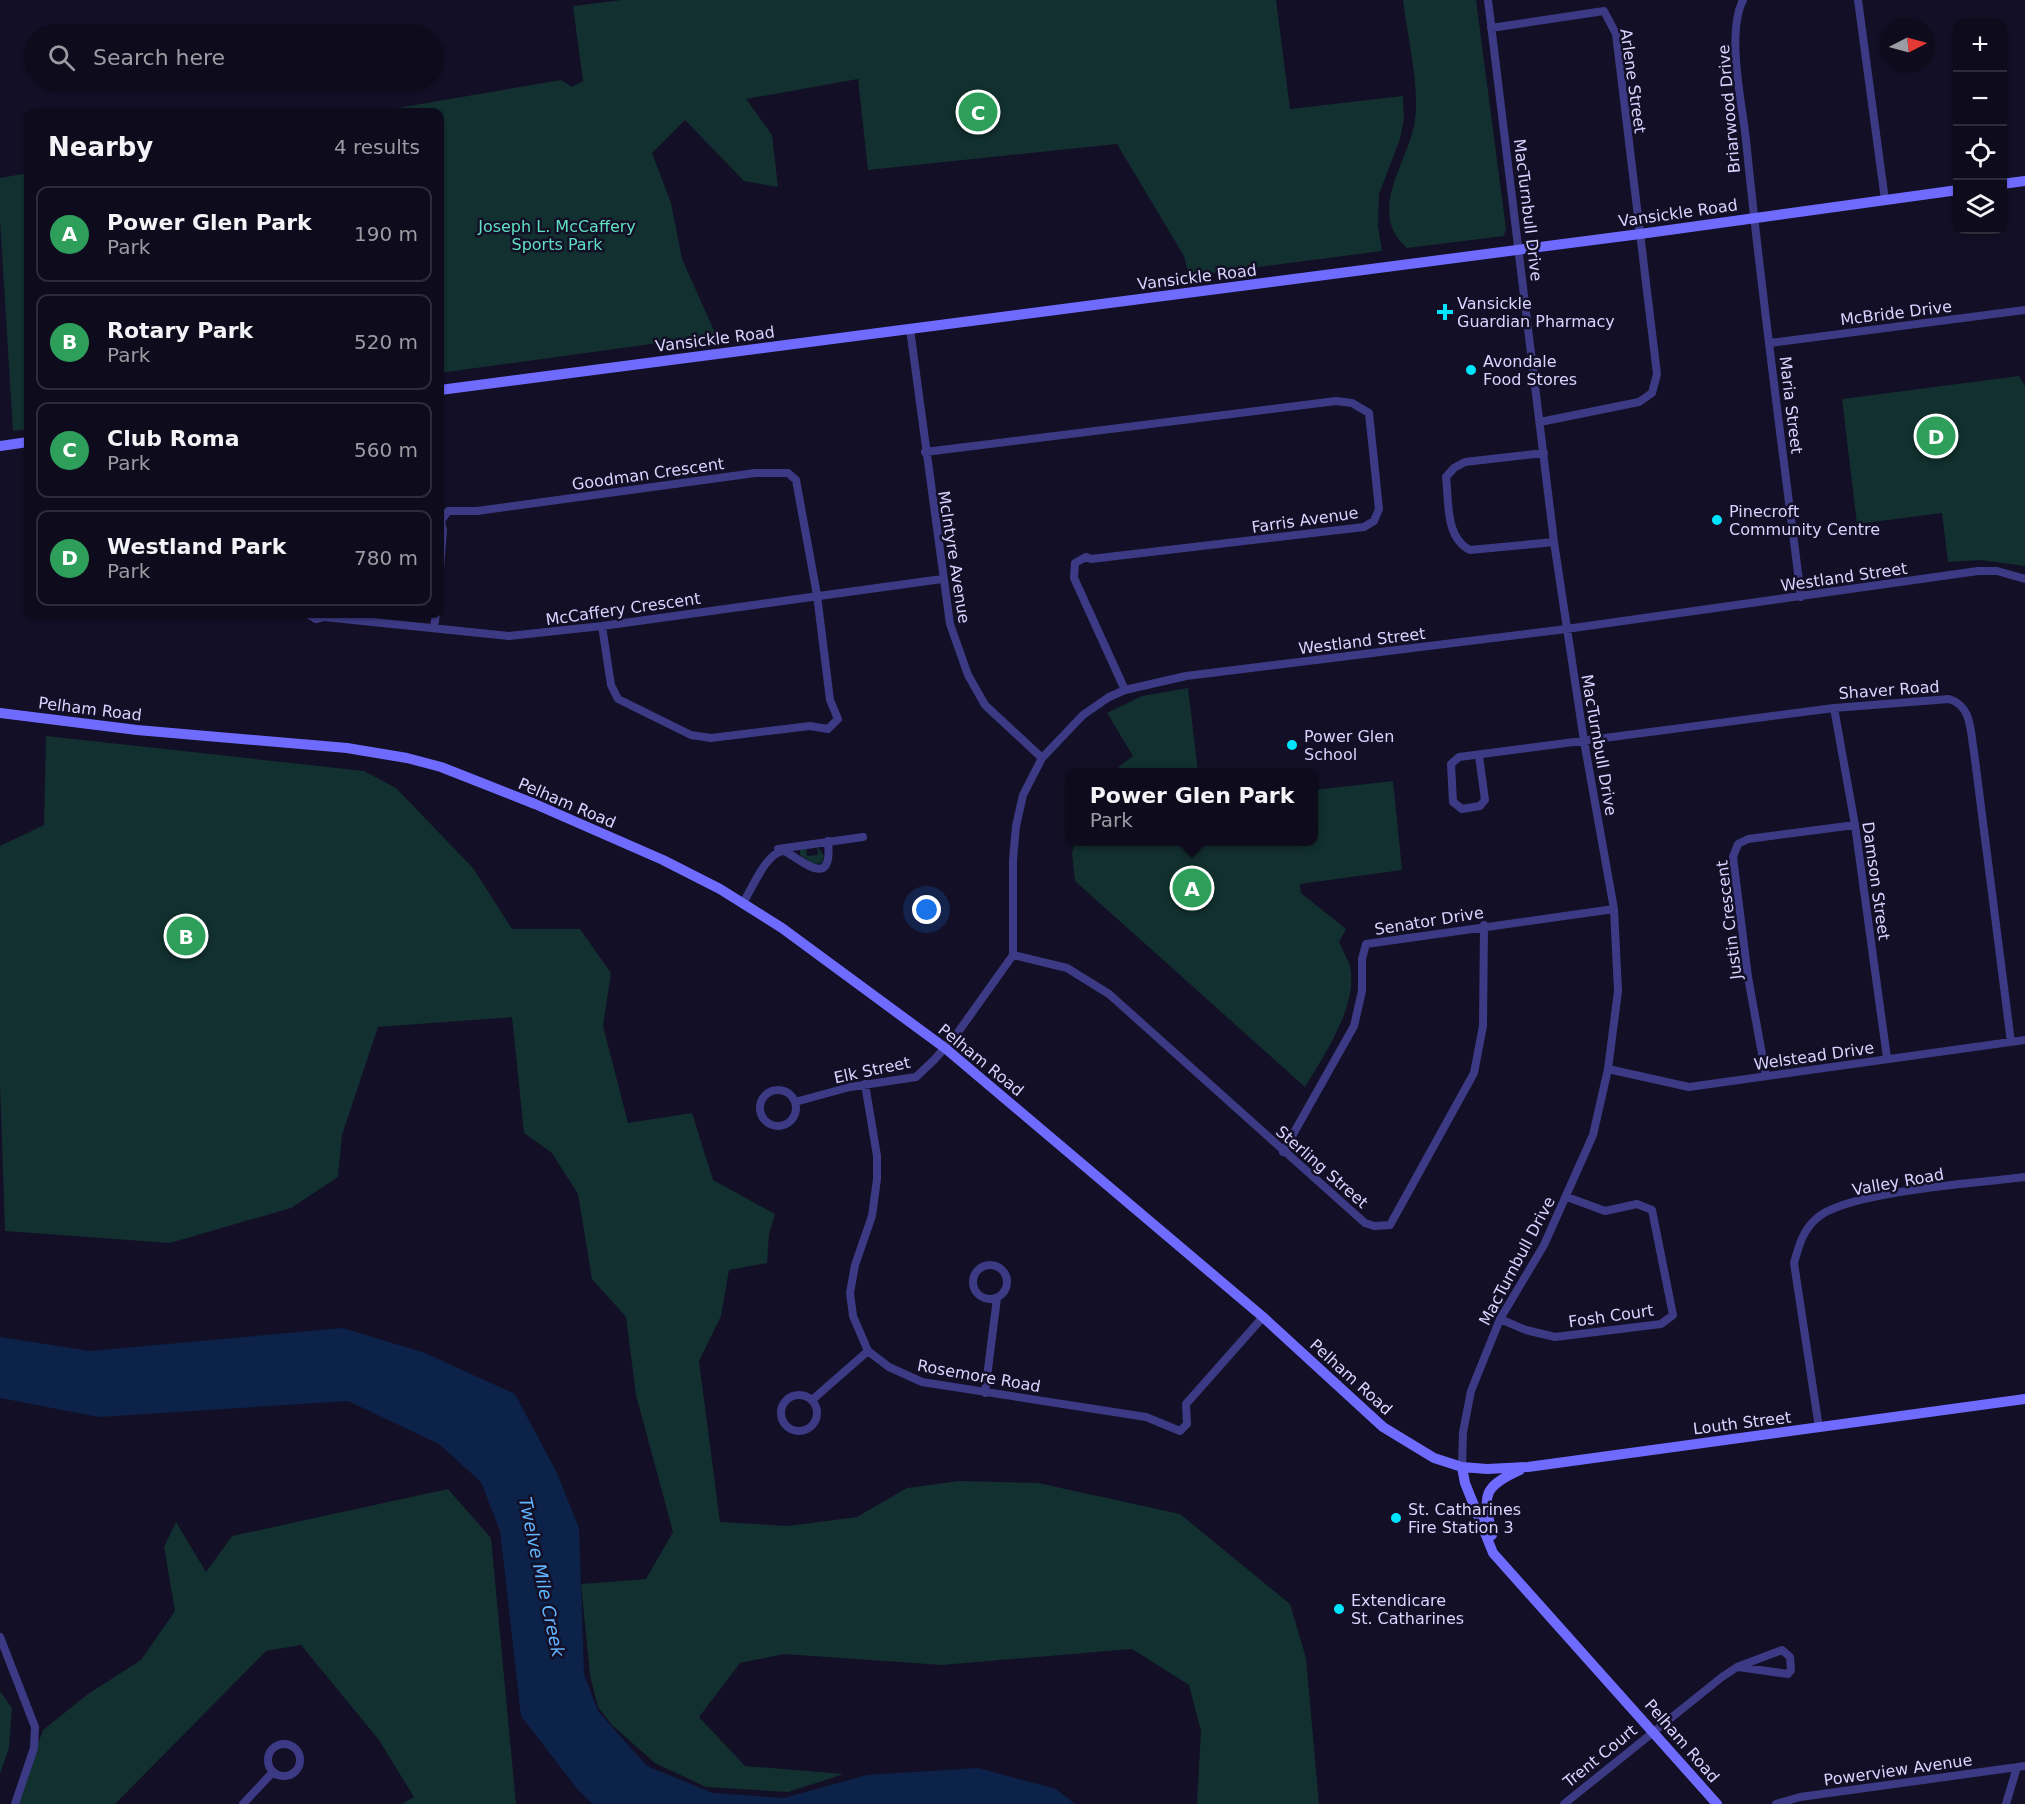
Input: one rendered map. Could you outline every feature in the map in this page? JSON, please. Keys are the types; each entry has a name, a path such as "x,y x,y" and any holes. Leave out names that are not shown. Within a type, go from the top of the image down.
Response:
{"main road":[{"path":"2007,183 2025,181"},
{"name":"Vansickle Road","path":"444,389 1520,250 1953,191"},
{"path":"0,446 24,443"},
{"name":"Pelham Road","path":"0,713 137,730 347,748 407,758 441,768 535,804 663,860 743,903 782,928 945,1048 1263,1317 1383,1427 1434,1458 1462,1467 1465,1483 1493,1553 1654,1730 1717,1804"},
{"name":"Louth Street","path":"1462,1467 1486,1469 1528,1467 2025,1399"},
{"path":"1493,1553 1492,1532 1485,1512 1486,1498 1498,1480 1528,1467"}],"street":[{"name":"MacTurnbull Drive","path":"1462,1467 1463,1432 1471,1391 1500,1319 1544,1245 1593,1135 1608,1069 1617,991 1614,909 1566,629 1488,0"},
{"name":"Briarwood Drive","path":"1743,0 1738,11 1736,42 1753,217"},
{"path":"1858,0 1885,200"},
{"name":"Arlene Street","path":"1491,28 1604,11 1616,34 1640,234"},
{"name":"Maria Street","path":"1753,217 1801,597"},
{"path":"1540,422 1639,402 1652,393 1657,374 1640,234"},
{"name":"McBride Drive","path":"1770,343 2025,310"},
{"name":"McIntyre Avenue","path":"910,329 942,579 950,624 968,675 985,705 1042,758"},
{"name":"Farris Avenue","path":"925,452 1336,401 1352,403 1369,413 1378,509 1374,521 1364,527 1092,559 1086,557 1075,562 1074,578 1125,690"},
{"path":"1544,453 1466,462 1454,468 1446,477 1452,531 1460,545 1470,550 1554,542"},
{"name":"Goodman Crescent","path":"444,517 448,512 463,513 780,471 789,473 796,480 817,595"},
{"name":"Westland Street","path":"1012,955 1013,860 1016,826 1023,795 1042,758 1083,715 1109,697 1125,690 1186,676 1566,629 1978,571 1997,571 2025,579"},
{"name":"McCaffery Crescent","path":"335,618 509,636 602,626 942,579"},
{"path":"602,626 610,681 618,699 691,735 711,738 810,726 826,730 834,725 838,714 830,700 817,595"},
{"path":"434,627 435,618"},
{"name":"Shaver Road","path":"1479,756 1485,800 1480,806 1462,809 1454,802 1451,764 1459,758 1834,708 1949,699 1960,703 1966,709 2011,1042"},
{"name":"Damson Street","path":"1834,708 1855,825 1887,1058"},
{"name":"Justin Crescent","path":"1766,1076 1749,976 1733,857 1738,844 1748,839 1855,825"},
{"path":"743,903 771,857 784,847 863,837"},
{"path":"771,857 783,850 811,868 819,869 828,862 828,841"},
{"name":"Senator Drive","path":"1283,1152 1354,1026 1362,991 1362,959 1366,944 1484,925 1614,909"},
{"name":"Sterling Street","path":"1012,955 1067,968 1109,994 1283,1152 1365,1222 1374,1226 1390,1225 1474,1073 1483,1026 1484,925"},
{"path":"945,1048 1012,955"},
{"name":"Welstead Drive","path":"1608,1069 1689,1087 2025,1040"},
{"name":"Elk Street","path":"795,1102 865,1084 916,1077 945,1048"},
{"name":"Rosemore Road","path":"865,1084 877,1156 877,1179 874,1208 855,1265 850,1293 855,1322 868,1351 889,1367 913,1379 986,1393 1146,1417 1180,1431 1188,1424 1186,1404 1263,1317"},
{"path":"771,1092 788,1093 795,1102 793,1119 783,1126 771,1125 762,1117 762,1100 771,1092"},
{"name":"Valley Road","path":"1819,1428 1794,1263 1802,1236 1815,1219 1826,1211 1859,1200 2025,1177"},
{"name":"Fosh Court","path":"1500,1319 1527,1330 1555,1337 1661,1324 1673,1315 1652,1210 1637,1204 1605,1211 1567,1197"},
{"path":"986,1393 997,1298 1005,1290 1004,1274 996,1267 980,1268 973,1283 976,1293 986,1299 997,1298"},
{"path":"812,1400 868,1351"},
{"path":"802,1395 812,1400 817,1416 811,1426 801,1431 785,1425 781,1415 787,1399 802,1395"},
{"path":"0,1637 35,1727 34,1749 15,1804"},
{"name":"Trent Court","path":"1564,1804 1654,1730 1738,1667 1782,1650 1790,1656 1791,1664 1788,1674 1738,1667"},
{"path":"282,1744 296,1748 301,1763 296,1772 286,1777 273,1773 268,1762 273,1748 282,1744"},
{"path":"2006,1804 2021,1766"},
{"name":"Powerview Avenue","path":"1776,1804 1800,1797 2021,1766"},
{"path":"243,1804 273,1773"}],"green space":[{"name":"Joseph L. McCaffery Sports Park","path":"622,0 1276,0 1290,109 1403,96 1404,119 1400,139 1379,194 1378,226 1382,251 1189,276 1184,256 1117,144 868,170 858,79 746,99 772,135 778,187 744,181 685,120 652,153 671,203 682,259 716,335 444,372 444,108 397,108 561,80 572,87 583,81 573,6"},
{"path":"1403,0 1476,0 1506,229 1504,236 1407,248 1395,234 1390,219 1389,203 1411,136 1416,107 1416,92"},
{"path":"24,174 24,430 13,431 0,220 0,178"},
{"path":"2019,376 2025,386 2025,566 1980,560 1948,562 1942,513 1857,524 1842,399"},
{"path":"1188,688 1198,768 1117,768 1133,756 1107,713 1142,696"},
{"path":"46,736 364,771 396,788 473,868 512,929 580,929 611,973 603,1026 628,1123 692,1113 713,1180 775,1214 769,1234 767,1263 729,1270 721,1316 699,1361 720,1522 788,1526 857,1517 907,1488 959,1481 1038,1483 1180,1514 1290,1604 1306,1658 1319,1804 1197,1804 1201,1731 1189,1685 1132,1649 942,1665 784,1654 740,1663 699,1717 745,1766 844,1774 788,1792 706,1787 655,1763 612,1725 598,1707 590,1675 581,1584 646,1579 673,1532 636,1395 626,1317 592,1279 578,1194 552,1153 524,1133 512,1017 378,1027 342,1135 338,1177 291,1208 170,1243 5,1231 0,1082 0,846 44,825"},
{"path":"1393,781 1402,870 1300,884 1301,893 1346,929 1339,942 1349,963 1351,978 1350,994 1339,1028 1305,1087 1075,881 1072,853 1074,846 1318,846 1318,790"},
{"path":"817,846 824,856 822,863 813,864 800,855 800,850 806,848 807,856 818,855"},
{"path":"448,1489 491,1538 516,1804 402,1804 414,1797 379,1740 301,1645 266,1651 115,1804 16,1804 43,1730 88,1694 141,1660 175,1611 164,1547 176,1522 206,1572 232,1536"},
{"path":"0,1691 12,1708 9,1748 0,1774"}],"water":[{"name":"Twelve Mile Creek","path":"343,1328 425,1353 515,1394 557,1473 579,1528 584,1674 598,1711 647,1766 713,1793 784,1798 867,1775 978,1768 1056,1789 1075,1804 593,1804 578,1790 521,1716 500,1531 481,1482 439,1444 348,1401 99,1417 0,1398 0,1337 90,1351"}],"place":[{"name":"Club Roma","path":"978,112"},
{"name":"Vansickle Guardian Pharmacy","path":"1445,312"},
{"name":"Avondale Food Stores","path":"1471,370"},
{"name":"Westland Park","path":"1936,436"},
{"name":"Pinecroft Community Centre","path":"1717,520"},
{"name":"Power Glen School","path":"1292,745"},
{"name":"Power Glen Park","path":"1192,888"},
{"name":"Rotary Park","path":"186,936"},
{"name":"St. Catharines Fire Station 3","path":"1396,1518"},
{"name":"Extendicare St. Catharines","path":"1339,1609"}]}
